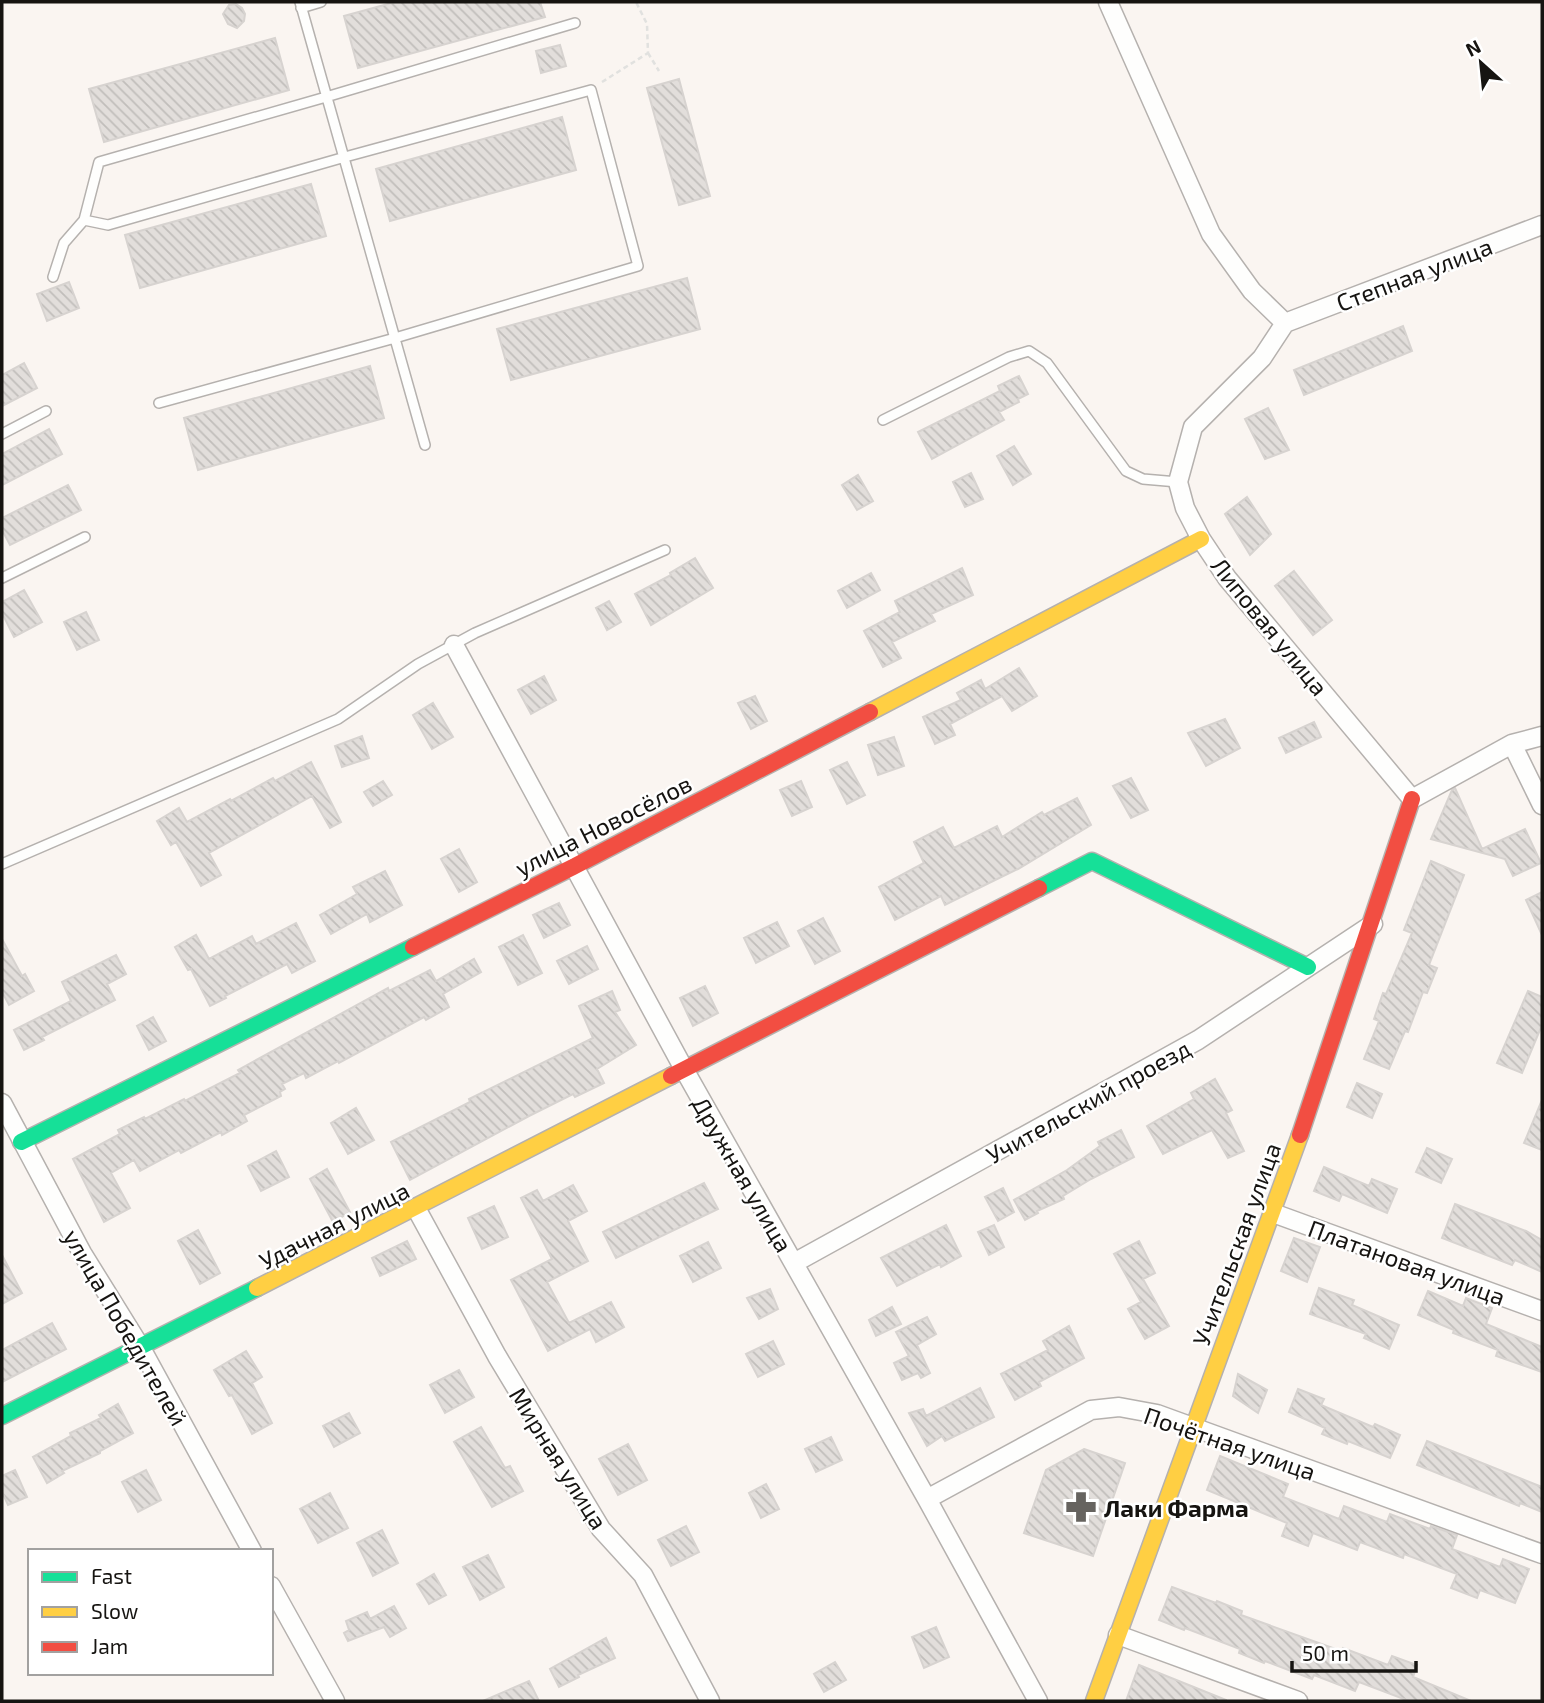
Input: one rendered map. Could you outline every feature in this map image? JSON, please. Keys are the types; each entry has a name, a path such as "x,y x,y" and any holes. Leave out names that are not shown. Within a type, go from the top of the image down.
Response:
{"street":[{"path":"1108,2 1211,234 1252,291 1285,323 1262,358 1193,427 1178,482"},
{"name":"Степная улица","path":"1285,323 1542,225"},
{"name":"Липовая улица","path":"1178,482 1185,508 1201,539 1227,578 1412,799"},
{"name":"улица Новосёлов","path":"21,1142 573,867 1201,539"},
{"name":"Дружная улица","path":"454,645 685,1071 928,1499 1038,1701"},
{"path":"1412,799 1512,744 1542,736"},
{"path":"1512,744 1542,805"},
{"name":"Учительская улица","path":"1094,1701 1273,1213 1373,924 1412,799"},
{"name":"Удачная улица","path":"2,1416 416,1208 1092,861 1308,967"},
{"name":"Учительский проезд","path":"794,1263 1198,1040 1373,924"},
{"name":"улица Победителей","path":"2,1103 82,1253 141,1348 251,1549"},
{"name":"Мирная улица","path":"416,1208 497,1356 601,1530 643,1575 710,1701"},
{"name":"Платановая улица","path":"1273,1213 1542,1311"},
{"name":"Почётная улица","path":"928,1499 1091,1410 1119,1407 1157,1414 1542,1554"},
{"path":"273,1590 335,1701"},
{"path":"1118,1635 1298,1701"}],"lane":[{"path":"321,2 300,5 425,445"},
{"path":"52,278 64,243 84,220 99,162 575,23"},
{"path":"84,220 108,225 591,90 638,266 395,338 159,403"},
{"path":"883,420 1009,357 1029,351 1047,363 1126,471 1143,479 1178,482"},
{"path":"2,434 46,411"},
{"path":"2,578 85,537"},
{"path":"2,864 338,719 418,664 454,645 664,550"}],"path":[{"path":"636,2 647,24 648,52 659,71"},
{"path":"591,90 648,52"}],"building":[{"path":"395,2 540,2 545,17 358,68 344,16"},
{"path":"236,4 245,14 244,21 237,28 228,24 223,14 229,5"},
{"path":"275,38 289,90 104,142 89,89"},
{"path":"560,45 566,66 541,73 536,51"},
{"path":"679,79 710,196 679,205 647,88"},
{"path":"562,117 576,170 390,221 376,169"},
{"path":"311,184 326,236 140,288 125,235"},
{"path":"687,278 700,329 511,380 497,329"},
{"path":"69,282 79,308 47,321 37,294"},
{"path":"1403,326 1412,351 1304,395 1294,370"},
{"path":"24,363 37,388 2,406 2,375"},
{"path":"370,366 384,418 198,470 184,418"},
{"path":"1019,376 1028,394 999,412 1004,420 932,459 918,432 1000,391 998,386"},
{"path":"1268,408 1289,450 1265,459 1245,419"},
{"path":"49,429 62,454 2,485 2,454"},
{"path":"1014,446 1031,474 1013,485 997,456"},
{"path":"971,473 983,499 965,507 953,482"},
{"path":"858,475 873,501 857,510 842,485"},
{"path":"68,485 81,510 10,545 2,530 2,518"},
{"path":"1247,497 1271,534 1250,555 1225,514"},
{"path":"695,558 713,588 651,625 635,594 671,575 670,573"},
{"path":"962,568 973,595 931,614 935,621 892,642 901,658 883,667 864,631 900,612 895,601"},
{"path":"1294,571 1332,620 1313,635 1275,586"},
{"path":"871,573 880,590 847,608 838,591"},
{"path":"24,590 42,622 14,637 2,613 2,602"},
{"path":"609,601 621,622 607,630 596,608"},
{"path":"86,612 99,640 77,650 64,622"},
{"path":"1019,668 1037,696 1012,711 1002,696 950,724 955,735 935,744 923,717 961,700 957,693 981,680 985,689"},
{"path":"544,676 556,700 531,714 518,690"},
{"path":"755,696 767,721 751,729 738,703"},
{"path":"433,703 453,737 432,749 413,715"},
{"path":"1225,719 1240,748 1206,766 1188,733"},
{"path":"1314,722 1321,737 1286,753 1279,738"},
{"path":"362,736 369,758 342,767 335,746"},
{"path":"894,737 904,766 878,775 868,745"},
{"path":"311,762 341,822 330,828 312,796 209,853 221,875 201,886 176,842 171,845 157,821 179,808 187,822 273,778 275,781"},
{"path":"847,762 865,795 847,804 830,770"},
{"path":"1131,778 1148,810 1131,818 1113,786"},
{"path":"383,781 392,795 373,806 364,792"},
{"path":"801,781 812,807 792,816 780,790"},
{"path":"1455,788 1482,849 1525,829 1541,863 1513,876 1505,859 1431,839"},
{"path":"1077,798 1091,825 1018,869 945,905 941,896 895,920 879,887 924,863 914,842 943,827 954,848 997,826 1002,837 1042,812 1044,815"},
{"path":"459,849 477,882 459,892 441,859"},
{"path":"1431,861 1464,875 1429,965 1437,968 1427,993 1423,992 1408,1032 1405,1031 1389,1069 1364,1059 1379,1021 1374,1019 1383,993 1386,994 1412,933 1404,930"},
{"path":"385,871 402,905 370,922 367,914 331,934 320,915 357,894 353,887"},
{"path":"1542,892 1542,935 1526,900"},
{"path":"559,903 570,925 544,938 533,915"},
{"path":"823,918 840,951 815,964 798,931"},
{"path":"777,922 789,946 756,963 744,938"},
{"path":"296,923 315,961 292,973 287,964 210,1006 191,969 188,970 175,947 196,935 209,959 252,936 256,944"},
{"path":"523,935 542,973 518,985 499,947"},
{"path":"2,939 22,976 25,974 34,991 9,1005 2,992"},
{"path":"587,946 598,969 569,984 557,961"},
{"path":"116,955 126,974 107,984 115,1000 42,1037 44,1040 24,1050 14,1030 71,1001 62,982"},
{"path":"474,959 481,972 443,994 449,1007 426,1020 424,1017 339,1063 338,1061 306,1078 304,1073 282,1084 285,1089 280,1092 281,1096 244,1115 247,1121 222,1135 221,1132 181,1153 179,1150 140,1171 134,1160 111,1173 130,1208 104,1222 73,1159 120,1134 118,1130 240,1073 238,1070 388,988 389,991 430,970 436,981"},
{"path":"705,986 718,1013 693,1026 680,998"},
{"path":"612,991 620,1010 615,1012 636,1045 597,1069 604,1083 575,1097 573,1094 529,1116 410,1180 391,1142 470,1102 469,1099 593,1038 579,1006"},
{"path":"1528,991 1542,997 1542,1025 1522,1073 1497,1063"},
{"path":"153,1017 166,1041 149,1050 137,1026"},
{"path":"1215,1079 1232,1110 1226,1113 1244,1151 1228,1158 1212,1130 1163,1154 1147,1126 1194,1099 1191,1093"},
{"path":"1357,1083 1382,1094 1372,1118 1347,1107"},
{"path":"1542,1100 1542,1150 1524,1143"},
{"path":"356,1108 374,1140 348,1154 331,1123"},
{"path":"1121,1130 1134,1157 1091,1179 1063,1196 1064,1199 1037,1211 1038,1213 1025,1220 1014,1200 1067,1170 1100,1146 1098,1142"},
{"path":"1427,1148 1452,1159 1441,1183 1416,1172"},
{"path":"276,1151 289,1177 261,1191 248,1166"},
{"path":"1324,1167 1369,1186 1372,1179 1397,1189 1387,1213 1342,1194 1339,1201 1314,1191"},
{"path":"327,1169 350,1212 333,1222 310,1179"},
{"path":"704,1183 718,1209 616,1258 603,1232"},
{"path":"573,1185 587,1211 568,1221 588,1261 547,1282 569,1323 611,1302 624,1327 596,1342 590,1329 548,1351 511,1280 552,1259 521,1198 537,1190 543,1201"},
{"path":"1003,1188 1014,1212 998,1221 985,1197"},
{"path":"1455,1204 1526,1231 1542,1240 1542,1272 1515,1260 1512,1265 1442,1238"},
{"path":"494,1206 508,1237 482,1249 468,1218"},
{"path":"946,1225 961,1256 897,1286 881,1258"},
{"path":"994,1225 1004,1247 989,1255 978,1232"},
{"path":"198,1230 220,1273 200,1284 178,1241"},
{"path":"1294,1238 1320,1247 1307,1282 1281,1271"},
{"path":"407,1241 416,1259 380,1276 372,1258"},
{"path":"1139,1241 1155,1273 1143,1279 1169,1326 1145,1339 1128,1309 1141,1302 1114,1254"},
{"path":"708,1242 721,1268 693,1282 680,1256"},
{"path":"2,1255 22,1293 2,1304"},
{"path":"1319,1288 1354,1300 1352,1305 1399,1325 1389,1349 1364,1338 1366,1334 1310,1314"},
{"path":"770,1289 778,1309 759,1319 747,1298"},
{"path":"1428,1291 1463,1306 1466,1298 1492,1308 1486,1324 1542,1347 1542,1372 1496,1356 1498,1350 1453,1333 1454,1330 1418,1315"},
{"path":"892,1307 901,1324 876,1336 869,1320"},
{"path":"927,1317 936,1334 917,1345 930,1373 921,1378 918,1373 902,1380 894,1363 909,1356 896,1332"},
{"path":"52,1323 66,1349 2,1382 2,1350"},
{"path":"1069,1326 1084,1358 1039,1382 1041,1386 1015,1400 1001,1374 1048,1350 1043,1341"},
{"path":"773,1341 784,1364 758,1377 746,1354"},
{"path":"246,1351 262,1377 252,1383 272,1423 252,1434 232,1395 229,1396 214,1370"},
{"path":"459,1370 474,1397 445,1413 430,1385"},
{"path":"1238,1374 1267,1390 1258,1413 1233,1396"},
{"path":"980,1388 994,1417 945,1441 942,1436 927,1446 909,1413 923,1409 926,1416"},
{"path":"1298,1389 1324,1399 1321,1405 1373,1427 1375,1424 1400,1435 1390,1458 1322,1434 1325,1428 1289,1412"},
{"path":"118,1404 133,1433 62,1471 64,1473 47,1483 33,1457 71,1436 70,1433 101,1418 99,1415"},
{"path":"349,1413 360,1433 334,1447 323,1426"},
{"path":"481,1427 505,1468 510,1466 523,1491 492,1507 454,1442"},
{"path":"831,1437 842,1460 816,1472 805,1449"},
{"path":"1427,1441 1542,1487 1542,1512 1520,1503 1519,1506 1417,1465"},
{"path":"628,1444 647,1480 618,1495 599,1459"},
{"path":"1084,1449 1125,1463 1093,1556 1024,1533 1046,1470"},
{"path":"1220,1456 1288,1484 1283,1497 1339,1519 1344,1506 1387,1522 1390,1514 1430,1529 1431,1526 1457,1535 1452,1549 1500,1567 1503,1559 1529,1569 1515,1603 1480,1590 1477,1598 1451,1588 1457,1574 1404,1554 1403,1558 1360,1542 1357,1550 1313,1533 1308,1546 1282,1536 1287,1523 1207,1490"},
{"path":"15,1470 27,1497 8,1505 2,1492 2,1476"},
{"path":"146,1470 161,1500 138,1512 122,1482"},
{"path":"766,1484 779,1509 761,1518 749,1493"},
{"path":"330,1493 348,1528 318,1543 300,1509"},
{"path":"686,1526 699,1552 671,1566 658,1540"},
{"path":"382,1530 398,1563 373,1576 357,1543"},
{"path":"488,1555 504,1587 480,1600 463,1567"},
{"path":"434,1574 446,1595 429,1604 417,1584"},
{"path":"1172,1587 1216,1603 1217,1601 1242,1611 1241,1615 1341,1651 1343,1648 1388,1665 1392,1656 1417,1665 1413,1677 1471,1701 1409,1701 1359,1682 1355,1691 1314,1675 1312,1679 1265,1661 1264,1663 1239,1653 1240,1649 1159,1620"},
{"path":"394,1606 406,1628 390,1637 384,1627 348,1641 344,1633 349,1630 346,1621 367,1612 370,1619"},
{"path":"936,1627 949,1657 924,1668 912,1637"},
{"path":"606,1638 615,1658 559,1687 550,1669"},
{"path":"835,1662 846,1680 824,1692 814,1674"},
{"path":"1139,1665 1226,1700 1226,1701 1126,1701"},
{"path":"529,1681 539,1701 483,1701"}],"traffic: fast":[{"path":"1039,888 1092,861 1308,967"},
{"path":"21,1142 413,947"},
{"path":"2,1416 257,1288"}],"traffic: slow":[{"path":"870,712 1201,539"},
{"path":"257,1288 671,1076"},
{"path":"1094,1701 1300,1135"}],"traffic: jam":[{"path":"413,947 870,712"},
{"path":"1300,1135 1412,799"},
{"path":"671,1076 1039,888"}],"place":[{"name":"Лаки Фарма","path":"1081,1507"}]}
